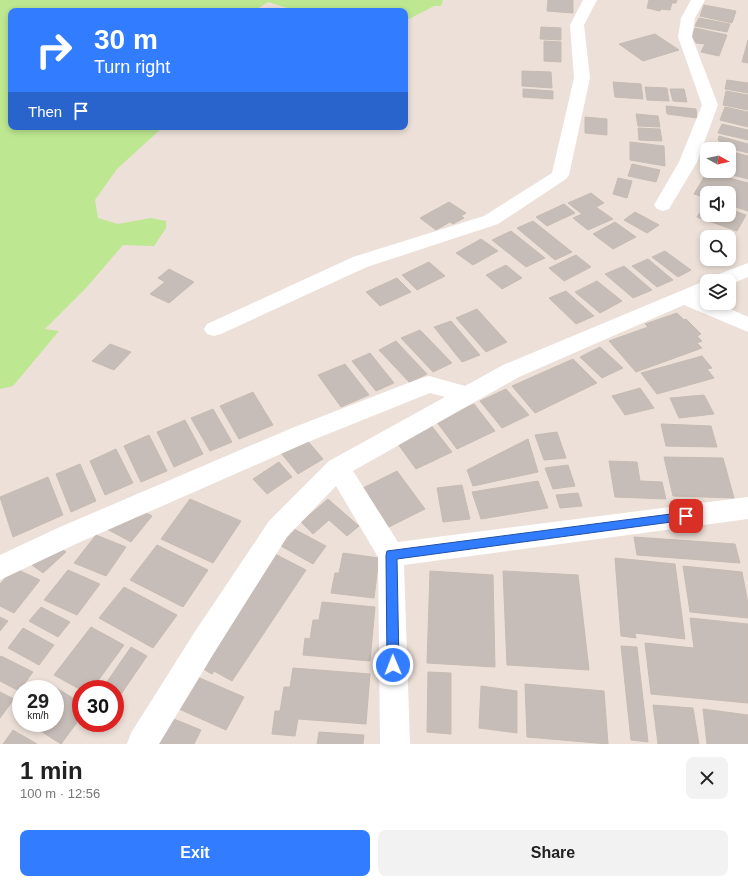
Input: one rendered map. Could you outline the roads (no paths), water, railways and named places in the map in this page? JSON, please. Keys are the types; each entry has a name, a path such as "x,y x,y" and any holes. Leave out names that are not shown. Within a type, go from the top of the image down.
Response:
{"street":[{"path":"214,329 360,262 491,220 560,175 582,78 577,26 590,0"},
{"path":"663,205 688,162 710,105 685,37 688,18 698,0"},
{"path":"736,274 748,269"},
{"path":"142,744 204,643 278,530 338,468 466,395 512,372 700,290"},
{"path":"685,297 748,325"},
{"path":"1,568 76,532 300,435 429,384 466,395"},
{"path":"338,468 391,555 395,744"},
{"path":"391,555 748,508"}]}
